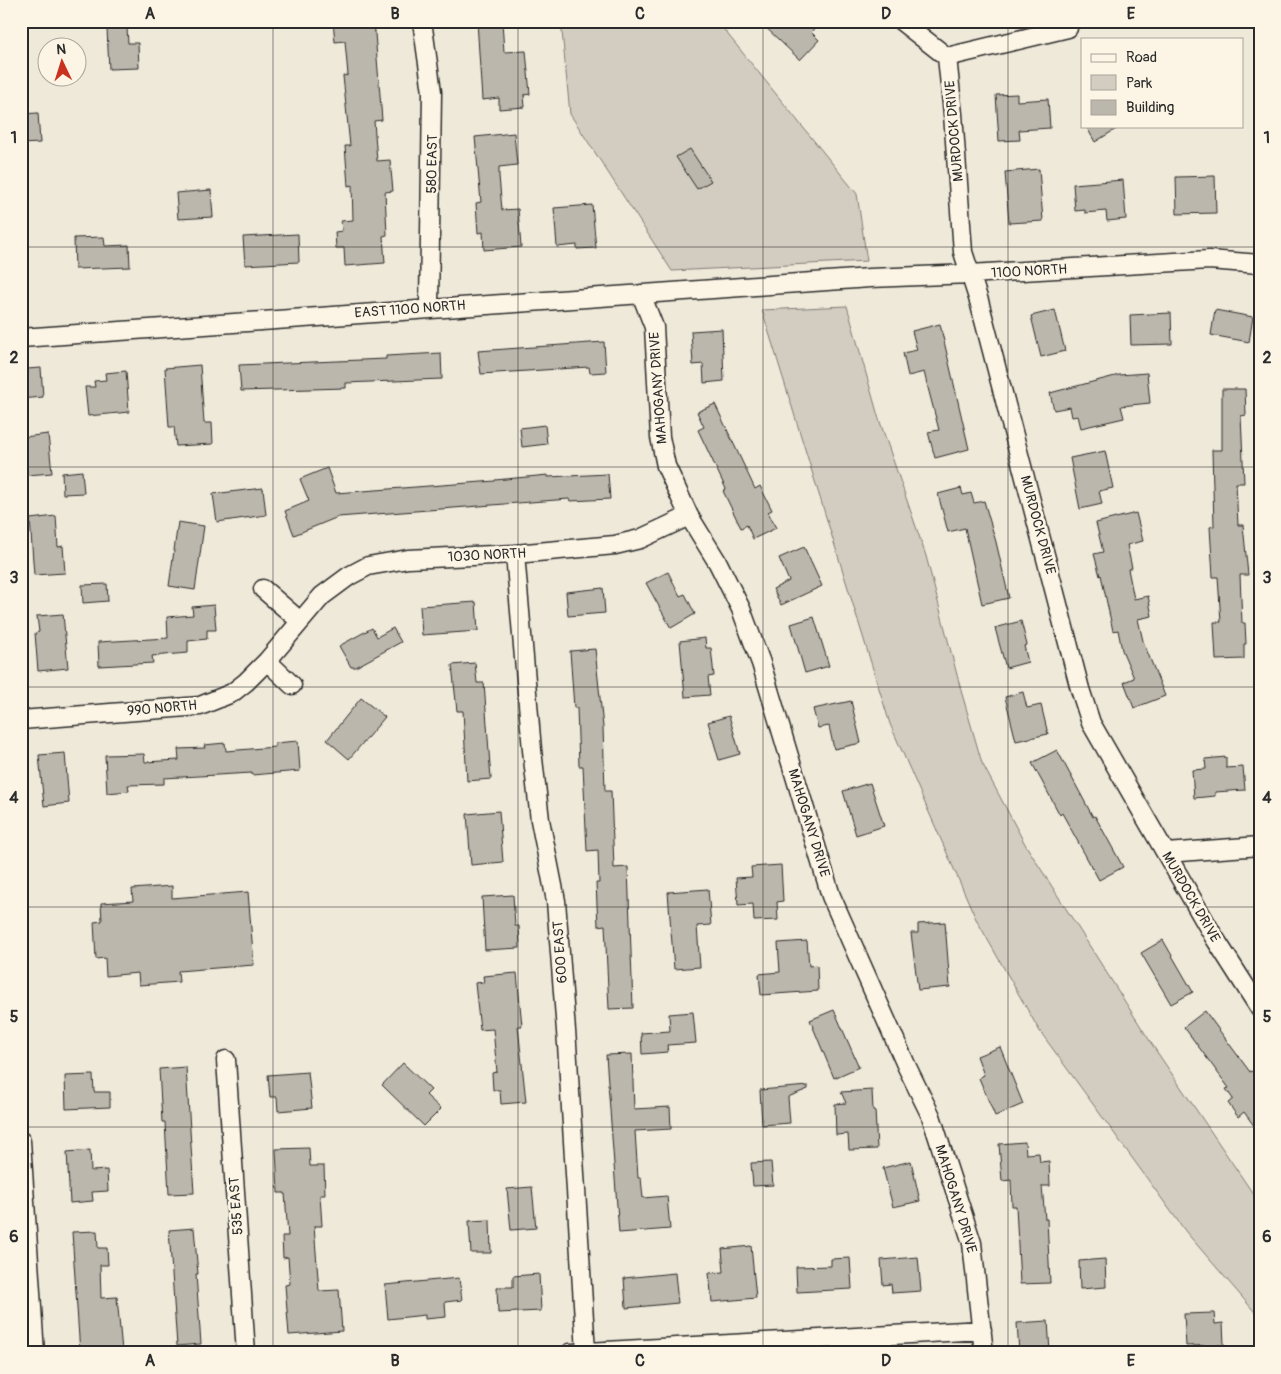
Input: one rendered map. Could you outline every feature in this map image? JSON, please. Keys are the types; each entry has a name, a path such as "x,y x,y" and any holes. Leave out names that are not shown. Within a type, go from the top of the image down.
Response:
{"street":[{"name":"580 EAST","path":"422,21 432,92 429,308"},
{"path":"901,21 947,57 1068,28"},
{"name":"MURDOCK DRIVE","path":"947,57 963,252 1080,689 1091,723 1218,944 1260,1009"},
{"name":"1100 NORTH","path":"798,283 1209,260 1260,264"},
{"name":"EAST 1100 NORTH","path":"21,338 798,283"},
{"name":"MAHOGANY DRIVE","path":"642,294 654,327 660,437 666,466 689,516 718,563 741,610 762,663 831,896 907,1067 931,1116 972,1244 984,1353"},
{"name":"1030 NORTH","path":"300,621 332,586 368,566 408,559 515,554 615,545 640,539 689,516"},
{"name":"600 EAST","path":"515,554 540,820 556,901 567,1053 578,1352"},
{"path":"263,589 300,621"},
{"name":"990 NORTH","path":"21,720 200,706 232,693 246,682 267,661 300,621"},
{"path":"267,661 292,685"},
{"path":"1166,853 1260,846"},
{"name":"535 EAST","path":"226,1060 246,1353"},
{"path":"21,1141 34,1353"},
{"path":"578,1352 982,1330"}],"green space":[{"path":"561,21 719,21 725,31 857,194 867,261 672,271 570,114"},
{"path":"847,306 878,416 926,556 982,763 1025,844 1155,1049 1260,1204 1260,1318 1186,1232 1039,1030 976,919 890,724 762,310"}],"building":[{"path":"333,21 374,21 382,120 374,121 377,161 390,160 393,191 385,192 387,235 383,236 385,263 345,266 344,248 336,248 335,232 342,231 341,221 353,220 352,185 348,186 345,146 350,146 343,76 348,75 345,41 335,42"},
{"path":"477,21 502,21 504,52 526,51 530,94 524,95 525,107 499,109 499,98 482,100"},
{"path":"759,21 821,21 811,32 819,40 800,60"},
{"path":"127,28 128,43 138,43 139,68 109,69 107,29"},
{"path":"1017,94 1017,101 1048,99 1050,128 1019,130 1020,140 999,141 996,95"},
{"path":"38,113 40,143 21,144 21,114"},
{"path":"1087,128 1118,128 1095,142"},
{"path":"514,133 517,165 499,167 499,176 502,210 518,209 521,247 484,250 483,232 478,233 476,203 481,202 475,137"},
{"path":"690,149 711,181 697,189 676,157"},
{"path":"1039,169 1043,221 1009,223 1005,172"},
{"path":"1215,176 1216,213 1177,214 1176,177"},
{"path":"1123,180 1126,219 1107,221 1106,211 1085,213 1085,210 1075,211 1073,184"},
{"path":"211,190 213,217 178,219 176,193"},
{"path":"592,205 596,248 577,249 577,245 557,247 554,208"},
{"path":"298,234 299,262 245,265 243,237"},
{"path":"104,237 105,246 129,245 130,267 75,269 74,238"},
{"path":"1055,310 1065,351 1041,357 1031,316"},
{"path":"1215,310 1253,317 1249,342 1211,335"},
{"path":"1171,313 1172,344 1131,345 1130,315"},
{"path":"940,324 969,449 935,458 928,432 939,430 924,372 908,376 903,353 917,350 912,331"},
{"path":"722,329 724,381 704,383 703,364 693,365 691,331"},
{"path":"604,342 606,372 590,373 589,367 481,374 478,351"},
{"path":"441,353 442,379 346,383 346,388 241,391 239,365 386,359 386,356"},
{"path":"200,365 204,423 212,423 213,444 176,446 174,427 169,427 165,368"},
{"path":"41,368 43,397 21,399 21,374 28,374 27,369"},
{"path":"126,371 129,412 88,416 85,387 95,387 94,381 106,380 105,373"},
{"path":"1147,373 1150,403 1121,406 1124,418 1081,428 1078,416 1072,417 1070,407 1054,410 1050,393 1119,375"},
{"path":"1222,389 1245,389 1246,415 1241,416 1244,483 1236,483 1238,525 1243,525 1248,575 1240,575 1242,623 1245,623 1246,644 1244,644 1244,659 1216,660 1214,622 1221,622 1218,577 1213,577 1210,527 1214,526 1212,450 1222,450"},
{"path":"715,404 755,489 760,486 772,510 768,512 776,528 753,539 747,525 741,528 723,491 726,489 698,430 704,427 697,412"},
{"path":"545,425 547,444 522,447 520,428"},
{"path":"48,434 52,473 27,475 24,437"},
{"path":"1105,451 1113,488 1099,491 1102,504 1080,509 1070,458"},
{"path":"327,468 336,493 548,475 548,477 608,474 610,499 570,501 569,499 338,517 294,535 285,511 309,501 300,479"},
{"path":"82,471 84,493 63,494 62,473"},
{"path":"263,488 266,515 217,522 213,494"},
{"path":"961,488 963,495 971,493 974,503 984,501 1009,598 982,604 965,528 948,532 938,494"},
{"path":"1136,513 1143,541 1127,545 1132,568 1128,569 1134,599 1148,596 1152,616 1138,619 1143,641 1165,696 1134,708 1124,682 1134,678 1122,650 1118,630 1113,631 1101,575 1094,554 1103,552 1096,523"},
{"path":"56,516 58,547 63,546 65,573 34,575 30,519"},
{"path":"178,522 204,526 195,590 169,586"},
{"path":"804,547 822,586 781,605 773,589 789,581 779,558"},
{"path":"668,572 680,596 685,594 695,614 671,628 646,583"},
{"path":"107,584 108,601 83,603 82,585"},
{"path":"603,588 605,613 568,616 566,592"},
{"path":"476,602 478,631 422,635 420,606"},
{"path":"214,605 216,630 207,630 207,639 188,641 188,653 152,656 153,663 99,666 98,642 168,638 167,617 193,615 192,607"},
{"path":"63,614 68,668 38,671 35,633 39,632 37,616"},
{"path":"814,617 829,666 805,673 791,624"},
{"path":"1021,621 1027,645 1024,646 1028,662 1006,668 995,628"},
{"path":"372,628 377,637 393,628 401,642 356,667 351,667 339,646"},
{"path":"705,638 706,648 711,648 714,676 708,677 710,695 685,697 680,641"},
{"path":"595,649 603,727 605,791 611,791 614,868 628,867 633,1008 609,1009 605,925 598,926 596,883 599,883 598,850 587,851 583,766 579,766 577,708 574,708 570,651"},
{"path":"475,663 477,683 484,683 491,779 467,781 463,711 457,711 452,665"},
{"path":"1023,692 1027,708 1041,705 1048,734 1016,741 1005,697"},
{"path":"361,698 385,717 349,759 327,740"},
{"path":"851,701 861,743 834,749 829,726 818,728 813,709"},
{"path":"729,716 740,754 719,760 708,722"},
{"path":"298,741 300,771 252,775 252,773 164,778 164,784 128,785 129,791 107,793 105,755 144,754 145,762 179,760 178,749 205,748 204,745 225,743 226,751 275,747 275,743"},
{"path":"1057,750 1093,817 1095,816 1123,867 1099,880 1062,813 1060,815 1032,763"},
{"path":"65,753 69,803 44,806 39,755"},
{"path":"1226,757 1226,768 1243,767 1245,790 1215,792 1215,796 1194,798 1192,770 1206,769 1205,759"},
{"path":"870,783 884,826 856,835 843,791"},
{"path":"499,811 503,862 471,865 467,814"},
{"path":"781,865 783,901 777,902 778,920 754,921 753,904 738,905 736,878 752,877 751,867"},
{"path":"172,886 172,898 248,892 254,965 178,971 179,982 139,985 138,973 106,976 105,958 96,959 94,922 102,921 101,903 133,901 132,889"},
{"path":"708,889 711,925 697,926 700,967 674,969 668,892"},
{"path":"513,895 515,926 519,926 520,948 485,950 482,897"},
{"path":"945,922 950,987 918,990 911,933 918,933 918,924"},
{"path":"1163,940 1193,992 1171,1004 1141,953"},
{"path":"807,941 809,966 817,965 818,991 761,995 759,974 780,972 778,943"},
{"path":"517,973 522,1026 518,1026 526,1102 501,1104 500,1090 493,1090 492,1073 497,1072 493,1029 480,1030 475,983 484,982 483,976"},
{"path":"834,1010 859,1067 834,1078 810,1020"},
{"path":"1205,1011 1250,1072 1252,1071 1260,1082 1260,1134 1244,1112 1238,1117 1228,1103 1233,1099 1226,1089 1229,1088 1184,1027"},
{"path":"693,1012 696,1043 667,1045 668,1052 642,1054 641,1033 670,1031 669,1014"},
{"path":"1000,1047 1023,1104 995,1116 979,1078 984,1075 977,1056"},
{"path":"632,1054 634,1109 670,1107 671,1129 635,1131 638,1178 641,1178 643,1198 667,1196 670,1229 619,1233 606,1055"},
{"path":"403,1063 431,1090 426,1095 441,1109 424,1126 382,1085"},
{"path":"186,1067 194,1193 169,1194 165,1122 162,1122 159,1069"},
{"path":"308,1072 312,1108 278,1111 277,1097 270,1097 268,1075"},
{"path":"93,1075 94,1092 110,1092 110,1107 66,1109 65,1076"},
{"path":"808,1086 808,1089 788,1097 790,1123 762,1125 760,1090"},
{"path":"872,1090 877,1149 849,1150 848,1134 836,1135 835,1104 846,1103 841,1092"},
{"path":"1025,1142 1026,1154 1039,1153 1040,1162 1049,1161 1050,1186 1042,1186 1045,1219 1047,1219 1050,1283 1020,1284 1016,1206 1012,1206 1011,1180 1002,1181 999,1144"},
{"path":"309,1148 310,1166 324,1166 325,1195 320,1195 322,1226 314,1226 319,1291 339,1290 342,1331 289,1335 285,1285 290,1284 288,1257 283,1258 282,1236 288,1236 285,1193 278,1193 276,1149"},
{"path":"90,1150 91,1171 107,1170 108,1191 92,1192 93,1201 70,1203 67,1152"},
{"path":"911,1161 920,1201 893,1207 883,1168"},
{"path":"771,1162 773,1185 753,1186 751,1163"},
{"path":"532,1187 536,1228 511,1230 507,1189"},
{"path":"490,1220 491,1253 471,1253 469,1221"},
{"path":"194,1228 201,1344 177,1346 169,1230"},
{"path":"97,1231 98,1248 107,1248 108,1265 100,1265 101,1298 117,1297 122,1351 80,1353 72,1232"},
{"path":"751,1246 756,1298 712,1302 709,1273 724,1272 722,1249"},
{"path":"918,1257 921,1291 892,1293 891,1284 883,1285 881,1260"},
{"path":"850,1258 852,1289 797,1292 796,1267 831,1266 831,1259"},
{"path":"1105,1259 1106,1287 1080,1289 1079,1261"},
{"path":"675,1273 678,1303 626,1308 624,1278"},
{"path":"539,1274 541,1311 498,1313 497,1287 513,1287 513,1276"},
{"path":"459,1278 462,1300 445,1302 446,1317 425,1319 425,1315 388,1319 385,1285"},
{"path":"1214,1313 1215,1324 1223,1323 1224,1345 1186,1346 1184,1314"},
{"path":"1048,1321 1050,1352 1019,1353 1017,1323"}]}
